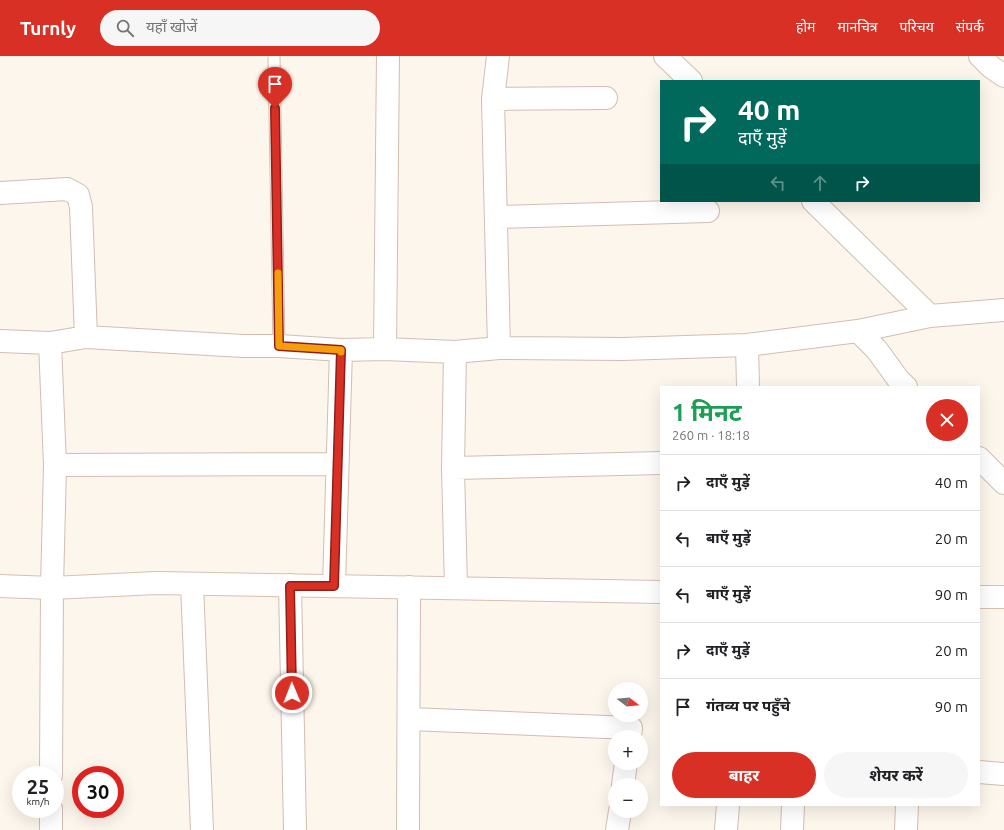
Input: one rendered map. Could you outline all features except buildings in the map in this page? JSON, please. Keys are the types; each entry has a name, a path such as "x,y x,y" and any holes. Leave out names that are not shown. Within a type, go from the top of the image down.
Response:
{"street":[{"path":"385,349 388,56"},
{"path":"498,56 493,99 499,348"},
{"path":"665,56 690,80"},
{"path":"980,56 990,67 1004,76"},
{"path":"493,99 606,98"},
{"path":"0,193 67,189 78,195 81,207 86,336"},
{"path":"814,202 930,316"},
{"path":"497,217 708,211"},
{"path":"0,341 50,343 86,336 243,346 279,346 341,350 385,349 455,352 499,348 623,349 747,345 858,330 930,316 1004,310"},
{"path":"858,330 877,350 898,379 905,386"},
{"path":"50,343 55,465 52,588 51,766"},
{"path":"747,345 748,386"},
{"path":"334,586 341,350"},
{"path":"455,352 453,468 456,588"},
{"path":"980,459 1004,483"},
{"path":"453,468 660,463"},
{"path":"55,465 337,464"},
{"path":"0,586 52,588 156,583 660,592"},
{"path":"192,584 202,830"},
{"path":"290,586 295,830"},
{"path":"408,830 409,588"},
{"path":"980,597 1004,597"},
{"path":"409,719 631,728 631,730"},
{"path":"980,772 1004,774"},
{"path":"726,830 728,806"},
{"path":"792,830 793,806"},
{"path":"906,830 907,806"},
{"path":"51,818 51,830"},
{"path":"617,830 619,818"}],"lane":[{"path":"274,56 279,346"}],"slow traffic":[{"path":"278,273 279,346 341,350 341,352"}],"route":[{"path":"275,108 279,346 341,350 334,586 290,586 292,693"}]}
